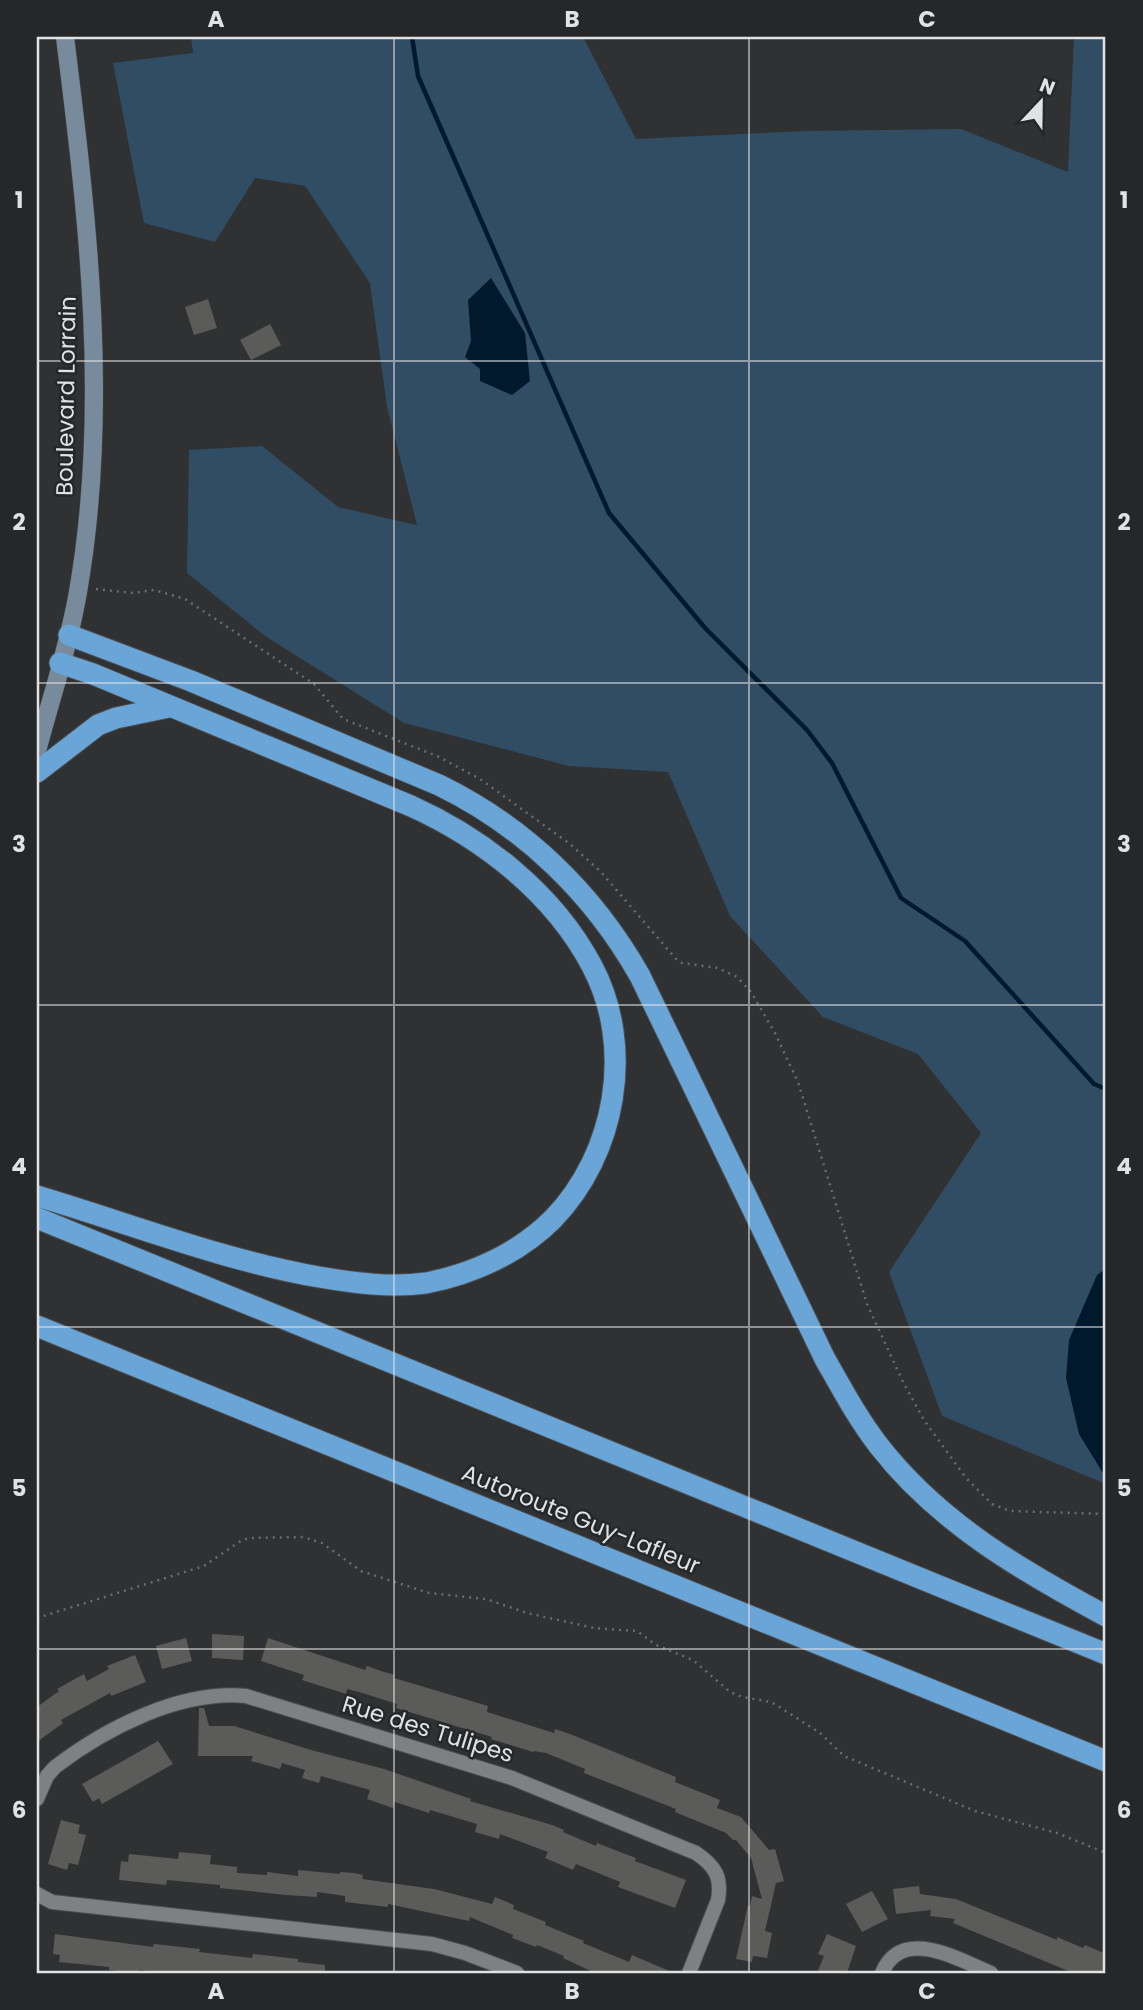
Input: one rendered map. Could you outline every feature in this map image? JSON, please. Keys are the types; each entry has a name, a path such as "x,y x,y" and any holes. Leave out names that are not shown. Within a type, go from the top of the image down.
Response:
{"highway":[{"path":"69,635 191,681 439,785 488,813 550,860 592,905 629,957 825,1359 872,1436 920,1492 967,1532 1038,1578 1106,1616"},
{"path":"37,1196 187,1245 285,1271 360,1283 422,1283 453,1277 481,1267 517,1247 541,1229 564,1206 581,1182 606,1126 613,1097 615,1068 612,1024 605,995 577,940 535,891 481,846 421,811 93,674 60,663"},
{"path":"37,772 98,725 169,707"},
{"path":"37,1218 1106,1654"},
{"name":"Autoroute Guy-Lafleur","path":"37,1326 1106,1761"}],"main road":[{"name":"Boulevard Lorrain","path":"37,751 79,588 89,505 94,427 95,363 90,263 65,37"}],"street":[{"name":"Rue des Tulipes","path":"37,1799 47,1776 55,1767 112,1731 182,1701 215,1695 246,1696 512,1778 696,1853 714,1867 720,1888 718,1900 689,1973"},
{"path":"37,1894 52,1902 432,1944 465,1953 517,1973"},
{"path":"883,1973 892,1958 900,1952 921,1948 991,1973"}],"path":[{"path":"37,1618 204,1566 248,1538 303,1537 322,1543 361,1571 429,1593 486,1599 527,1613 594,1628 637,1631 656,1645 693,1661 730,1692 778,1706 820,1733 844,1756 975,1811 1057,1833 1106,1853"}],"shaded area":[{"path":"191,37 583,37 636,139 805,131 961,129 1068,172 1074,37 1106,37 1106,1484 942,1416 889,1272 981,1133 918,1054 823,1017 730,916 668,772 569,766 404,723 265,636 187,573 189,450 262,446 338,507 417,525 387,407 370,283 305,186 255,178 215,242 144,223 113,63 193,53"},
{"path":"491,278 525,333 530,381 512,395 480,381 480,369 465,357 471,341 468,300"},
{"path":"1106,1269 1106,1478 1079,1434 1066,1378 1069,1340 1097,1275"}],"building":[{"path":"208,299 217,328 194,335 185,307"},
{"path":"270,324 281,345 251,360 240,340"},
{"path":"212,1634 244,1636 243,1660 212,1658"},
{"path":"186,1638 192,1661 162,1669 156,1646"},
{"path":"268,1638 365,1670 367,1666 395,1675 394,1678 488,1706 487,1712 554,1733 555,1729 570,1734 676,1777 675,1782 720,1800 717,1808 741,1817 769,1850 775,1849 784,1881 776,1883 765,1931 772,1933 767,1958 753,1956 752,1962 736,1959 748,1905 750,1906 752,1896 762,1899 751,1858 736,1840 726,1833 675,1812 676,1809 584,1773 585,1769 546,1753 533,1752 491,1739 492,1737 396,1708 397,1704 359,1692 347,1689 346,1694 302,1680 304,1675 261,1661"},
{"path":"135,1655 146,1682 111,1696 110,1693 61,1720 63,1723 37,1742 37,1707 59,1691 57,1689 84,1674 87,1681 109,1669 107,1666"},
{"path":"199,1708 204,1708 209,1726 234,1726 384,1769 471,1799 470,1801 552,1825 596,1846 597,1843 686,1880 675,1908 618,1887 620,1882 576,1864 573,1870 545,1858 548,1852 500,1834 499,1839 475,1832 477,1824 395,1802 393,1808 367,1799 370,1790 321,1776 319,1783 302,1778 305,1770 282,1763 280,1769 251,1761 253,1756 198,1756"},
{"path":"158,1741 173,1764 102,1804 99,1798 93,1802 82,1784"},
{"path":"61,1820 80,1825 78,1833 86,1835 78,1865 69,1863 67,1870 48,1864"},
{"path":"179,1852 211,1855 210,1864 237,1867 237,1873 267,1875 267,1872 298,1876 298,1870 354,1873 363,1875 362,1879 434,1889 492,1904 495,1897 514,1905 513,1909 546,1922 545,1925 584,1941 583,1943 629,1962 632,1955 674,1973 595,1973 563,1958 564,1956 512,1938 513,1935 470,1917 469,1921 388,1904 388,1907 345,1902 345,1896 317,1892 317,1897 286,1895 167,1880 166,1885 119,1880 121,1861 128,1862 129,1854 178,1859"},
{"path":"919,1886 920,1894 956,1899 1057,1940 1057,1937 1106,1954 1106,1973 1073,1973 953,1923 955,1919 930,1916 931,1910 896,1914 893,1889"},
{"path":"872,1891 888,1919 862,1932 846,1904"},
{"path":"55,1934 153,1947 154,1944 200,1949 199,1952 252,1958 253,1954 298,1959 298,1962 325,1965 325,1973 167,1973 139,1970 139,1973 134,1973 109,1970 109,1967 59,1962 60,1955 53,1954"},
{"path":"827,1934 856,1946 847,1973 817,1973 824,1956 818,1954"}],"waterway":[{"path":"412,37 418,76 609,513 705,628 807,730 832,763 901,898 965,941 1094,1084 1106,1089"}]}
